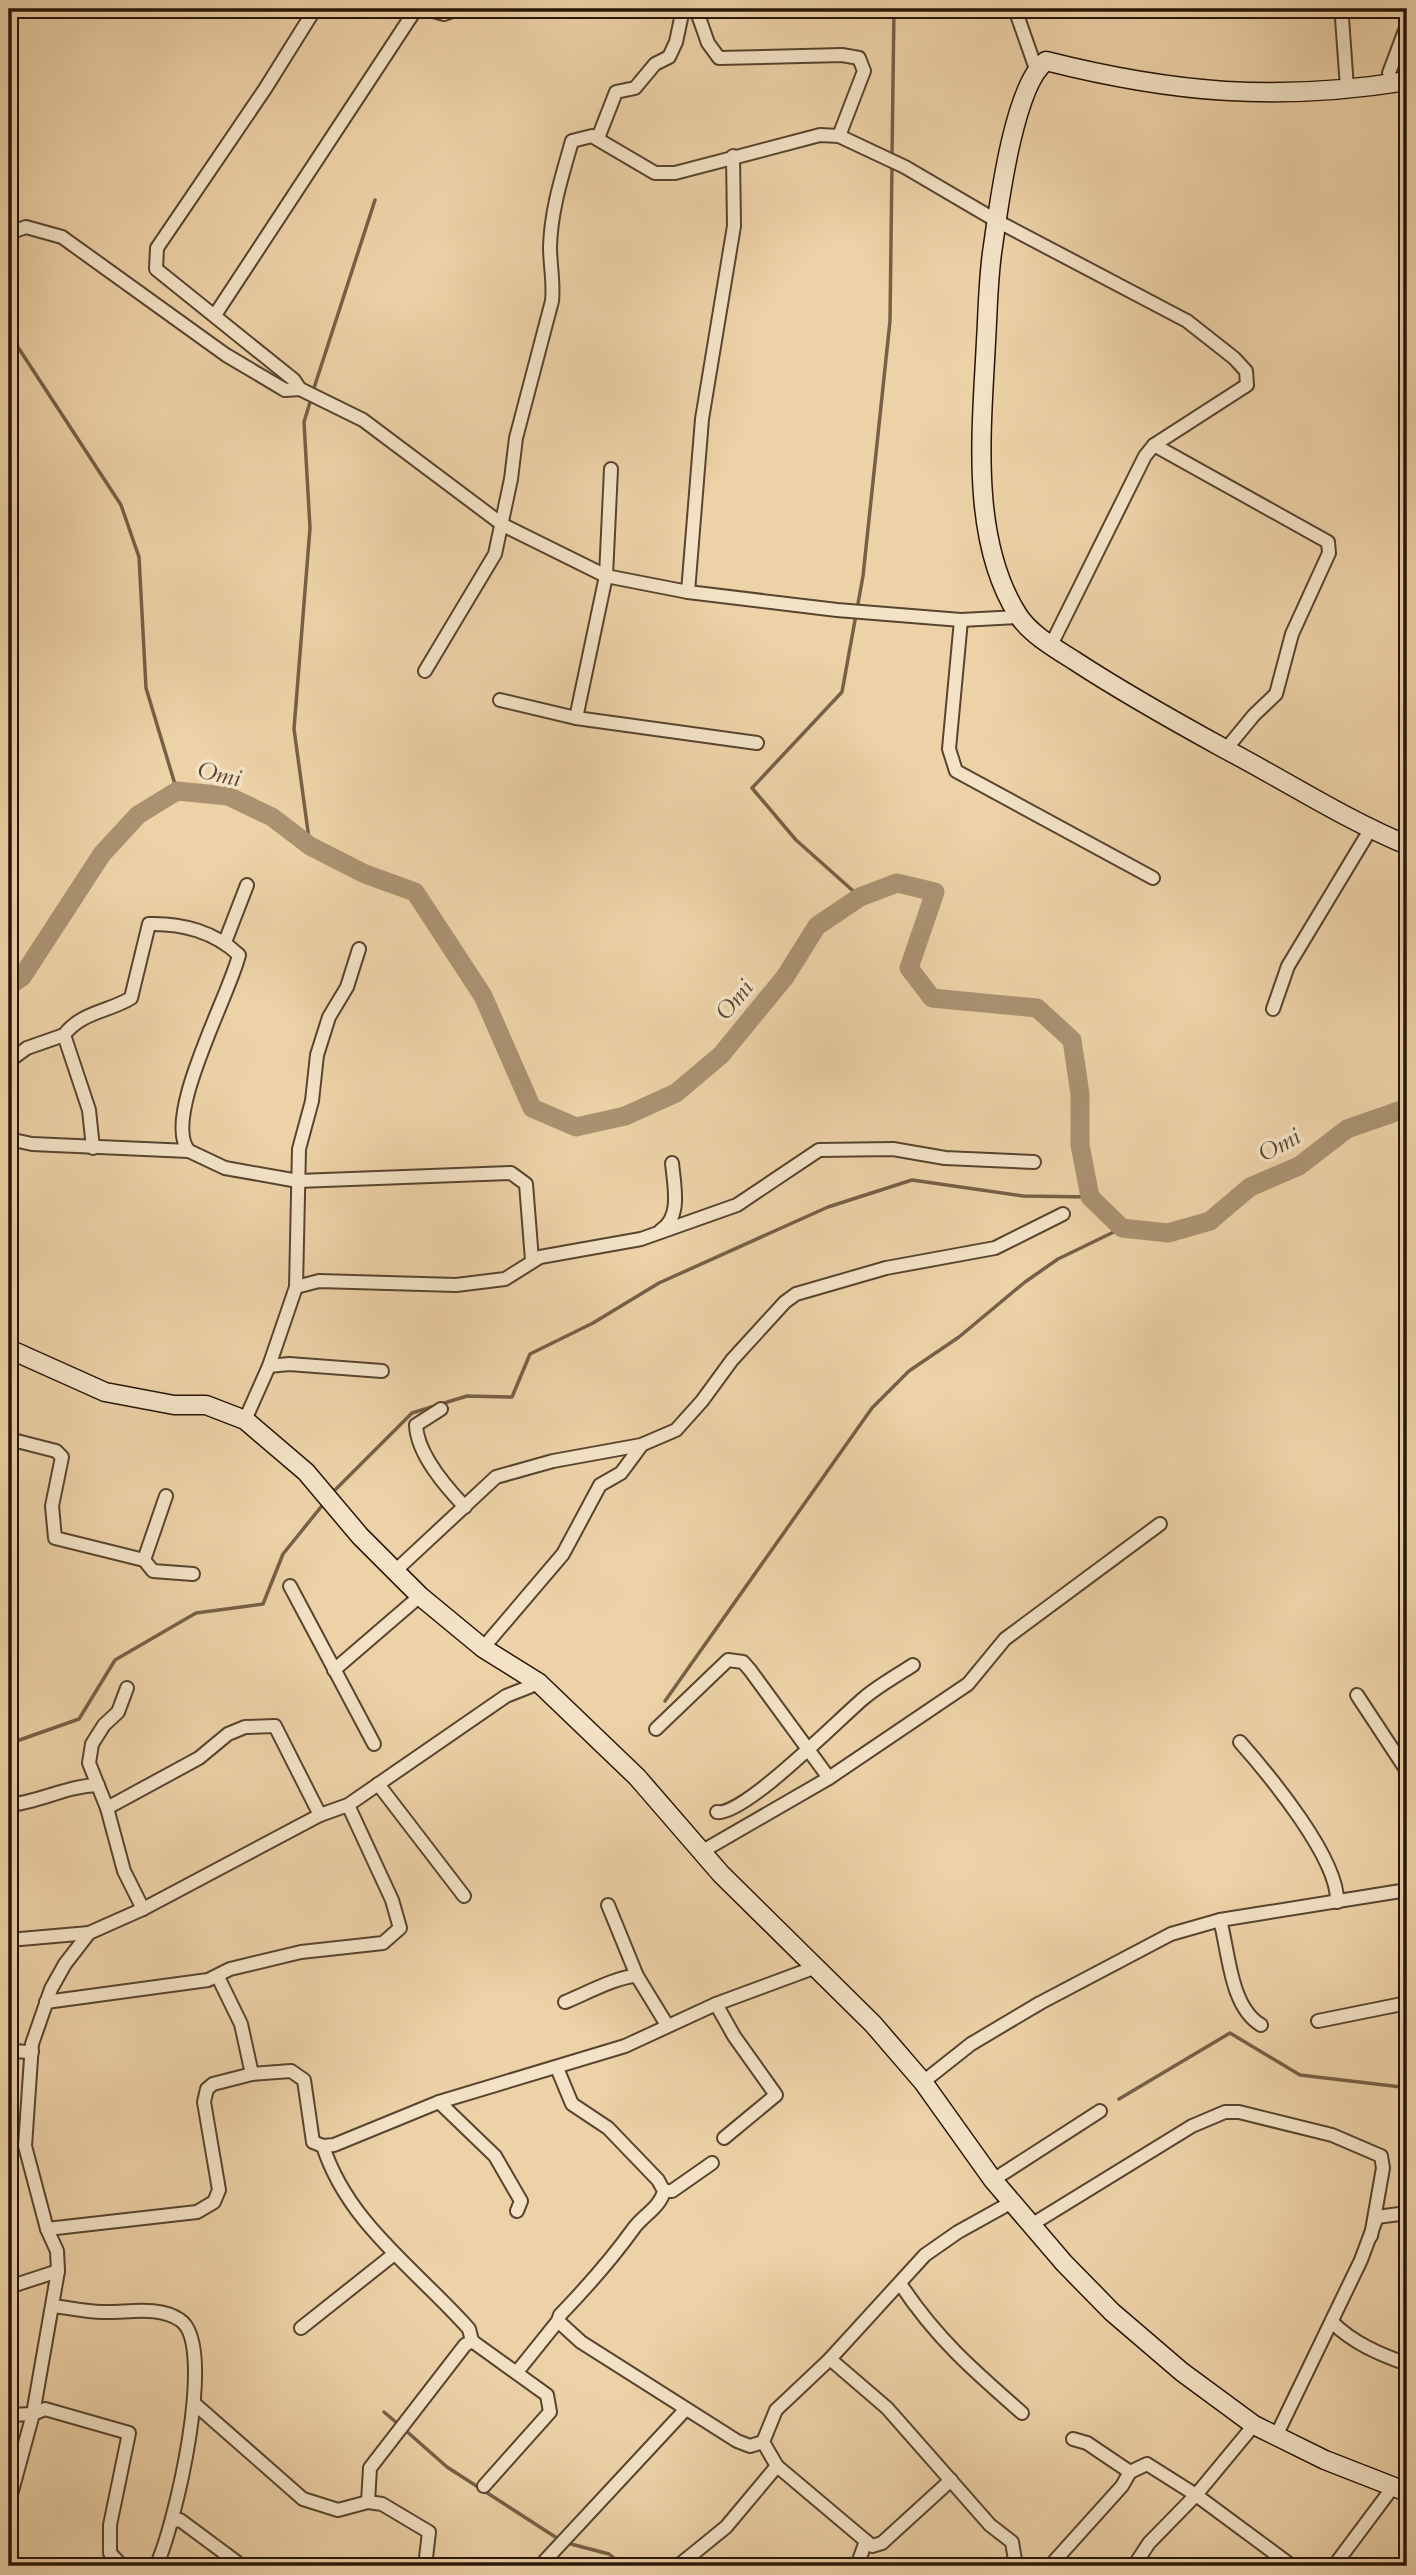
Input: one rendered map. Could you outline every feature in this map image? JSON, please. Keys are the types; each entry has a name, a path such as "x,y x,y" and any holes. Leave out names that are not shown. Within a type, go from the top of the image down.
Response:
{"street":[{"path":"305,391 295,380 156,269 158,248 265,89 315,9"},
{"path":"215,315 416,9"},
{"path":"426,9 444,14 458,9"},
{"path":"598,138 616,92 635,88 655,64 669,57 676,42 683,9"},
{"path":"696,9 708,43 719,58 842,55 859,58 864,71 839,136"},
{"path":"1015,9 1036,69"},
{"path":"1342,18 1347,89"},
{"path":"1399,82 1389,73 1407,25"},
{"path":"1399,82 1347,89 1263,94 1172,88 1046,61 1036,69 1023,99 989,272 979,447 989,529 999,579 1019,617 1051,645 1177,725 1226,749 1370,830 1407,845"},
{"path":"598,138 603,144 655,173 676,173 820,135 839,136 905,167 997,221 1187,321 1234,358 1246,371 1247,385 1154,445 1145,456 1051,645"},
{"path":"425,671 495,554 503,525 516,438 552,301 554,281 550,249 555,198 572,141 598,138"},
{"path":"688,592 702,419 734,226 733,156"},
{"path":"9,233 26,227 62,237 226,355 285,390 305,391 326,399 363,420 503,525 606,576 688,592 837,610 961,620 1019,617"},
{"path":"1154,445 1328,542 1329,553 1292,634 1276,694 1254,715 1226,749"},
{"path":"576,718 606,576 611,469"},
{"path":"961,620 949,750 956,771 1153,878"},
{"path":"499,700 576,718 757,743"},
{"path":"1273,1009 1288,966 1370,830"},
{"path":"225,942 247,885"},
{"path":"9,1061 27,1048 64,1035 70,1027 90,1013 131,998 149,924 172,924 225,942 239,955 234,976 199,1057 181,1130 183,1144 189,1151"},
{"path":"245,1420 268,1366 296,1287 299,1149 312,1101 317,1055 329,1017 347,987 359,949"},
{"path":"64,1035 89,1110 93,1149"},
{"path":"9,1139 32,1144 93,1149 189,1151 225,1168 298,1181 511,1173 526,1184 532,1261"},
{"path":"296,1287 318,1281 456,1284 505,1279 532,1261 641,1239 737,1205 819,1150 893,1149 945,1158 1034,1162"},
{"path":"658,1233 669,1226 675,1210 672,1163"},
{"path":"394,1572 483,1487 509,1472 553,1461 641,1446 676,1430 702,1401 732,1360 785,1302 796,1294 886,1268 995,1248 1063,1214"},
{"path":"9,1349 105,1392 174,1405 206,1405 245,1420 306,1472 394,1572 420,1596 483,1648 539,1683 637,1777 701,1852 873,2024 923,2082 993,2180 1112,2312 1182,2372 1254,2425 1400,2489 1334,2566"},
{"path":"268,1366 289,1364 382,1371"},
{"path":"441,1409 416,1425 416,1437 447,1488 465,1507"},
{"path":"9,1438 56,1451 62,1457 52,1506 55,1538 145,1559 153,1571 193,1574"},
{"path":"483,1648 563,1554 600,1485 621,1472 641,1446"},
{"path":"145,1559 166,1496"},
{"path":"701,1852 829,1778 968,1684 1005,1639 1160,1524"},
{"path":"290,1586 374,1744"},
{"path":"334,1670 420,1596"},
{"path":"656,1729 728,1660 738,1660 750,1670 829,1778"},
{"path":"717,1812 724,1813 741,1803 810,1750 864,1697 913,1665"},
{"path":"9,1940 89,1933 143,1909 320,1815 348,1805 506,1696 539,1683"},
{"path":"127,1689 118,1712 104,1724 92,1744 89,1763 107,1808 124,1871 143,1909"},
{"path":"1357,1695 1407,1771"},
{"path":"107,1808 199,1758 228,1734 245,1727 275,1726 320,1815"},
{"path":"1240,1742 1290,1799 1334,1877 1337,1902"},
{"path":"378,1784 464,1896"},
{"path":"9,1805 30,1803 80,1786 98,1785"},
{"path":"47,2002 218,1978 230,1969 301,1952 383,1943 393,1938 400,1928 392,1900 348,1805"},
{"path":"923,2082 971,2044 1072,1985 1171,1934 1220,1920 1407,1890"},
{"path":"608,1905 637,1976 667,2025"},
{"path":"1220,1920 1238,1996 1249,2018 1261,2025"},
{"path":"9,2502 33,2414 58,2271 57,2251 47,2229 25,2146 32,2052 47,2002 65,1964 89,1933"},
{"path":"47,2229 197,2211 214,2202 219,2190 219,2176 204,2102 207,2089 213,2084 252,2074 291,2071 304,2080 310,2135 313,2142 323,2146 363,2134 439,2102 625,2046 716,2004 816,1967"},
{"path":"565,2001 618,1982 625,1976 637,1976"},
{"path":"218,1978 240,2024 252,2074"},
{"path":"1318,2021 1407,2003"},
{"path":"716,2004 734,2036 776,2095 724,2138"},
{"path":"9,2051 32,2052"},
{"path":"517,2372 560,2315 606,2269 635,2228 663,2197 664,2191 658,2180 608,2128 572,2104 557,2068"},
{"path":"439,2102 495,2155 521,2201 517,2211"},
{"path":"993,2180 1100,2111"},
{"path":"1031,2225 1192,2126 1225,2112 1239,2112 1332,2135 1381,2156 1383,2168 1371,2236"},
{"path":"323,2146 333,2176 393,2255 461,2320 469,2329 471,2341 547,2395 550,2412 484,2486"},
{"path":"664,2191 672,2191 712,2164"},
{"path":"763,2442 776,2410 830,2359 901,2285 925,2255 958,2232 1012,2202"},
{"path":"1276,2436 1332,2322 1377,2217 1407,2213"},
{"path":"301,2328 393,2255"},
{"path":"9,2287 58,2271"},
{"path":"901,2285 926,2322 954,2354 1021,2413"},
{"path":"54,2306 100,2312 151,2311 169,2314 183,2321 194,2340 196,2405 172,2521 156,2566"},
{"path":"558,2321 581,2342 737,2441 750,2446 763,2442"},
{"path":"1332,2322 1346,2336 1407,2364"},
{"path":"1324,2336 1346,2336"},
{"path":"368,2502 370,2468 465,2345 471,2341"},
{"path":"830,2359 887,2408 990,2525 1012,2542 1016,2566"},
{"path":"196,2405 303,2499 338,2510 368,2502 397,2511 429,2532 425,2566"},
{"path":"9,2415 33,2414 45,2409 129,2433 110,2525 110,2553 122,2566"},
{"path":"540,2566 686,2409"},
{"path":"1134,2566 1149,2543 1196,2495 1254,2425"},
{"path":"1073,2439 1087,2443 1130,2472"},
{"path":"763,2442 776,2466 872,2546 882,2543 951,2480"},
{"path":"1050,2566 1122,2487 1130,2472 1147,2464 1196,2495 1292,2566"},
{"path":"678,2566 726,2527 776,2466"},
{"path":"172,2521 180,2520 243,2566"},
{"path":"857,2566 866,2541"}],"waterway":[{"path":"892,157 894,9"},
{"path":"860,897 796,840 752,788 842,692 863,576 890,321 892,165"},
{"path":"313,391 375,200"},
{"path":"9,327 12,338 121,505 139,557 146,688 177,791"},
{"path":"310,846 294,729 310,528 304,422 311,399"},
{"name":"Omi","path":"9,986 22,977 102,854 138,815 177,791 228,796 272,817 310,846 365,874 415,892 483,996 532,1108 576,1127 625,1116 676,1093 721,1055 785,977 817,926 860,897 897,883 935,892 909,968 932,998 1037,1008 1072,1040 1080,1094 1080,1145 1090,1197 1122,1228 1168,1233 1210,1221 1250,1187 1299,1166 1347,1129 1407,1108"},
{"path":"332,1493 412,1413 467,1396 512,1397 530,1354 593,1323 659,1283 828,1207 912,1180 1023,1196 1090,1197"},
{"path":"665,1701 872,1408 909,1371 959,1337 1025,1282 1058,1259 1122,1228"},
{"path":"9,1748 11,1743 79,1719 115,1660 196,1613 263,1604 283,1554 325,1502"},
{"path":"1119,2099 1230,2033 1300,2075 1401,2087 1407,2084"},
{"path":"384,2412 398,2424"},
{"path":"404,2429 447,2467 560,2540"},
{"path":"567,2543 609,2554 624,2566"}]}
